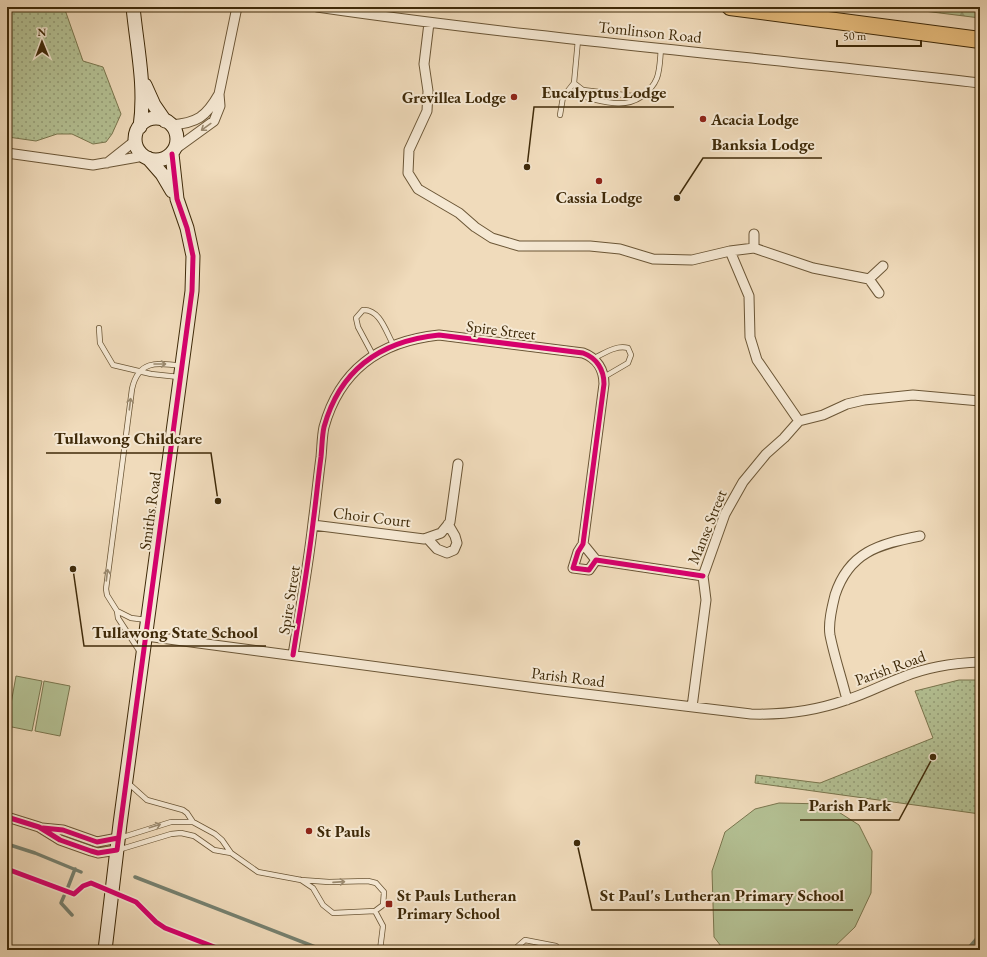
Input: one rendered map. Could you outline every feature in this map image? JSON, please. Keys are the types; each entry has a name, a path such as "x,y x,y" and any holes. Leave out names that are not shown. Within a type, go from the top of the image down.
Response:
{"highway":[{"path":"730,7 980,40"},
{"path":"805,7 980,32"}],"main road":[{"path":"133,7 142,78 143,108 136,140 138,149 146,157 160,160 173,152 177,137 154,105 142,78"},
{"path":"140,127 151,120 168,123"},
{"name":"Smiths Road","path":"105,950 117,844 144,656 192,291 193,267 187,228 177,199 173,175 173,152"},
{"name":"Smiths Road","path":"146,157 162,174 177,199"}],"street":[{"path":"173,152 214,121 220,106 219,94 238,7"},
{"name":"Tomlinson Road","path":"317,7 429,23 578,40 980,82"},
{"path":"429,23 424,64 428,91 427,111 409,150 408,173 418,189 459,213 474,227 492,238 519,246 590,246 620,249 653,259 692,260 730,250 754,248 813,268 869,279 879,293"},
{"path":"168,123 186,124 206,115 219,94"},
{"path":"107,163 136,140"},
{"path":"7,153 81,164 107,163 146,157"},
{"path":"754,234 754,248"},
{"path":"730,250 749,296 750,337 757,360 799,421 823,415 847,404 883,397 913,395 980,402"},
{"path":"869,279 883,266"},
{"name":"Spire Street","path":"293,655 313,525 324,428 329,412 338,393 348,379 373,355 393,344 439,335 583,353 594,358"},
{"path":"594,358 604,376 583,544 578,552 573,568 589,570 596,560"},
{"name":"Manse Street","path":"692,707 706,600 703,576 725,514 742,482 766,454 784,438 799,421"},
{"path":"448,524 454,504 458,464"},
{"name":"Choir Court","path":"313,525 427,538 441,533 448,524 457,543 454,550 447,553 437,549 427,538"},
{"path":"847,700 830,634 832,606 839,583 854,561 876,547 895,540 920,536"},
{"path":"583,544 596,560 703,576"},
{"name":"Parish Road","path":"146,636 692,707 751,714 776,715 808,710 847,700 904,676 930,668 960,662 980,662"},
{"path":"7,817 39,827 60,840 98,853 117,844"}],"lane":[{"path":"560,115 563,97 574,83 578,40"},
{"path":"574,83 583,90 588,98 605,102 633,102 652,89 659,74 661,48"},
{"path":"583,90 641,97"},
{"path":"373,355 358,327 356,318 363,310 370,310 378,316 393,344"},
{"path":"99,328 100,343 113,365 140,371 182,372"},
{"path":"594,358 612,349 622,347 628,348 631,355 628,363 604,376"},
{"path":"144,656 118,618 117,611 107,595 106,581 132,389 136,376 140,371 149,365 154,364 182,372"},
{"path":"117,611 131,618 148,620"},
{"path":"126,781 142,797 154,803 183,810 193,822 215,834 222,840 231,853 258,872 301,880 329,882 368,881 376,883 384,892 382,905 375,911 334,913 323,905 313,888 301,880"},
{"path":"117,844 171,822 193,822"},
{"path":"117,844 181,833 194,836 214,850 231,853"},
{"path":"375,911 383,926 380,950"},
{"path":"516,950 517,947 525,940 556,946"}],"green space":[{"path":"7,7 64,7 83,61 103,67 121,114 112,134 106,142 93,144 72,134 57,134 36,141 8,137 7,98 11,66 7,44"},
{"path":"892,7 980,7 980,18"},
{"path":"16,676 42,681 32,731 7,726"},
{"path":"959,680 980,680 980,814 755,783 756,775 820,783 933,738 915,691"},
{"path":"44,681 70,686 60,736 35,731"},
{"path":"779,803 826,804 859,825 872,851 871,893 855,927 831,950 724,950 714,937 712,871 725,832 755,809"}],"waterway":[{"path":"7,844 35,853 81,872"},
{"path":"68,887 75,869"},
{"path":"135,877 323,950"},
{"path":"64,896 61,903 72,915"},
{"path":"967,950 980,935"}],"cycle path":[{"path":"7,817 39,827 60,840 91,851 98,853 117,850 192,291 193,256 187,228 177,199 172,154"},
{"path":"293,655 311,540 323,430 331,407 341,389 352,374 366,362 381,351 418,338 439,335 583,353 596,361 603,374 604,384 583,544 578,552 573,568 589,570 596,560 703,576"},
{"path":"43,828 63,830 97,842 118,838"},
{"path":"7,869 74,894 83,886 91,883 136,902 156,922 165,928 222,950"}],"place":[{"name":"Grevillea Lodge","path":"514,97"},
{"name":"Acacia Lodge","path":"703,119"},
{"name":"Eucalyptus Lodge","path":"527,167"},
{"name":"Cassia Lodge","path":"599,181"},
{"name":"Banksia Lodge","path":"677,198"},
{"name":"Tullawong Childcare","path":"218,501"},
{"name":"Tullawong State School","path":"73,569"},
{"name":"Parish Park","path":"933,757"},
{"name":"St Pauls","path":"309,831"},
{"name":"St Paul's Lutheran Primary School","path":"577,843"},
{"name":"St Pauls Lutheran Primary School","path":"389,904"}]}
